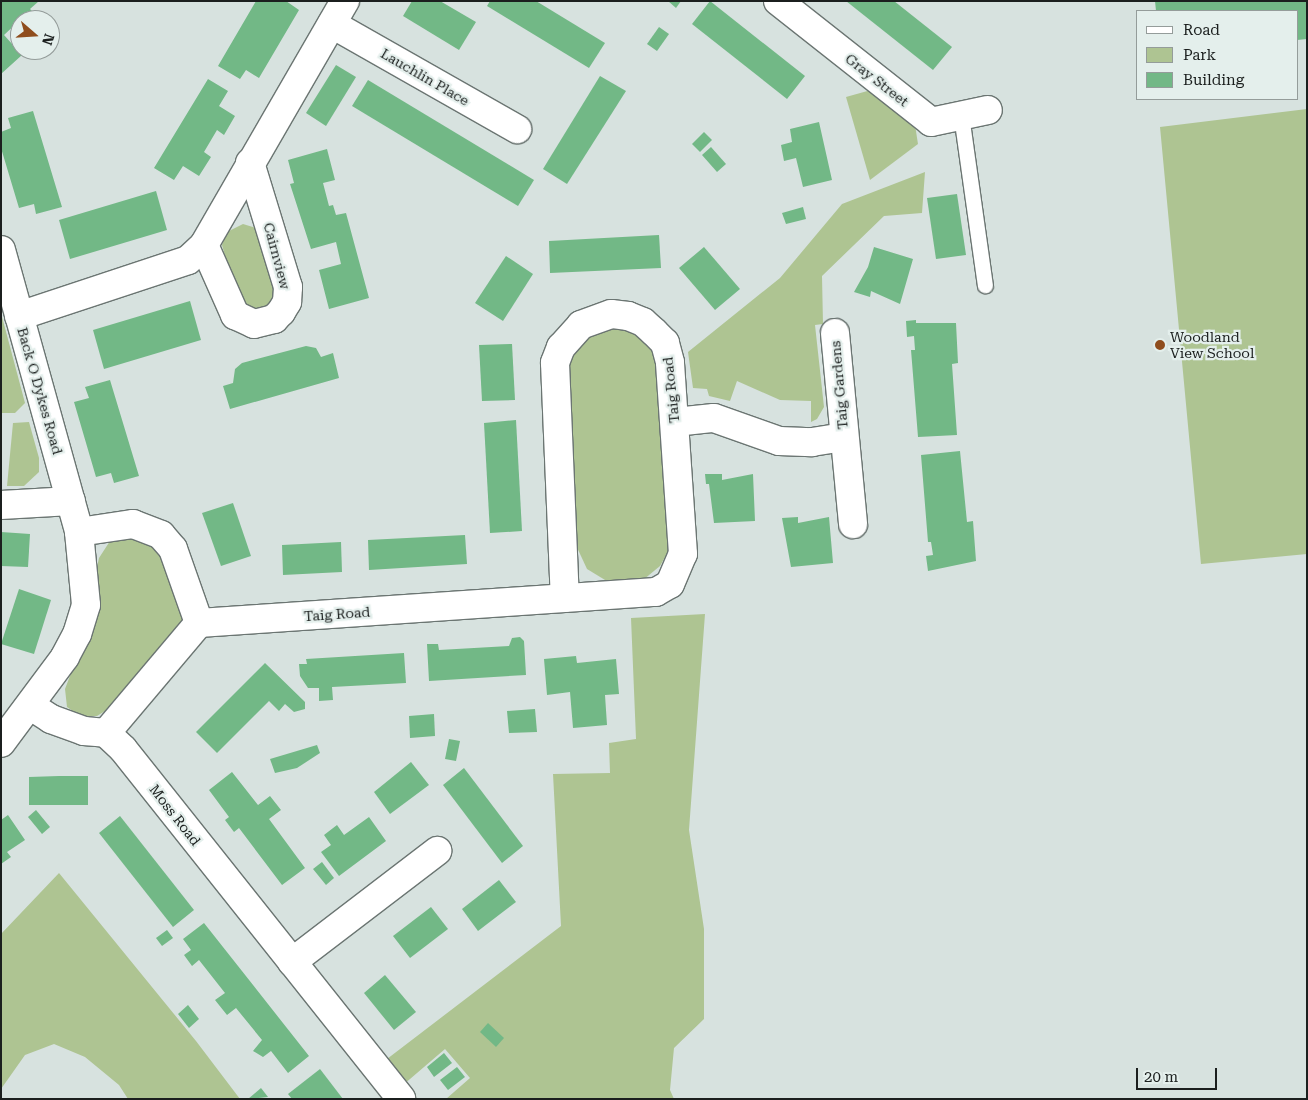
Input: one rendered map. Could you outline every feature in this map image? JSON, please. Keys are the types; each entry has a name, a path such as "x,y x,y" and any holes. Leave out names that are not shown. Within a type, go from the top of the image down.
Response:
{"street":[{"name":"Gray Street","path":"778,1 931,122 974,113"},
{"name":"Lauchlin Place","path":"339,12 517,130"},
{"path":"19,316 188,260 204,245 339,12"},
{"name":"Cairnview","path":"204,245 235,315 244,321 260,323 274,319 281,312 287,302 288,287 250,163"},
{"name":"Back O Dykes Road","path":"1,250 79,532 86,605 78,634 66,657 31,706 1,743"},
{"name":"Taig Road","path":"199,623 656,592 670,584 683,554 670,362 665,344 643,322 611,314 592,319 573,332 560,347 553,380 560,451 565,598"},
{"name":"Taig Gardens","path":"835,333 853,524"},
{"name":"Taig Gardens","path":"675,422 714,418 779,441 812,442 844,437"},
{"path":"1,505 71,501"},
{"path":"31,706 50,719 84,731 106,733 199,623 173,549 161,535 133,524 79,532"},
{"name":"Moss Road","path":"106,733 401,1099"},
{"path":"292,962 437,851"}],"lane":[{"path":"974,113 985,285"}],"green space":[{"path":"871,90 915,125 918,144 870,180 846,97"},
{"path":"1307,109 1307,554 1201,564 1160,127"},
{"path":"925,172 922,213 884,216 822,276 823,324 815,325 824,407 817,419 811,422 811,401 780,400 737,381 730,401 709,396 707,389 693,388 688,352 780,278 842,204"},
{"path":"243,224 256,228 278,284 272,306 252,310 237,299 222,245 227,232"},
{"path":"1,313 25,403 15,413 1,413"},
{"path":"612,326 643,335 660,358 669,550 660,566 643,580 610,583 587,569 574,541 564,380 576,342"},
{"path":"29,422 39,458 39,472 24,486 7,486 13,423"},
{"path":"137,535 159,549 183,621 105,711 97,716 80,716 67,707 65,689 76,660 99,558 110,541"},
{"path":"705,614 689,830 704,929 704,1019 674,1048 670,1090 674,1099 446,1099 470,1078 445,1049 403,1085 387,1059 561,926 553,774 610,773 609,743 636,739 631,618"},
{"path":"59,873 196,1041 240,1099 128,1099 119,1085 85,1057 54,1044 25,1055 1,1089 1,934"}],"building":[{"path":"1,1 39,1 31,10 10,10 10,29 4,35 10,42 10,60 16,60 1,74"},
{"path":"256,1 286,1 299,10 259,78 246,70 240,79 218,66"},
{"path":"412,1 440,1 476,22 459,50 403,16"},
{"path":"490,1 536,1 605,43 589,68 487,6"},
{"path":"668,1 681,1 676,8"},
{"path":"710,1 805,76 787,99 692,24"},
{"path":"846,1 894,1 952,47 933,70"},
{"path":"1155,1 1307,1 1307,39 1298,40 1298,10 1156,10"},
{"path":"659,27 669,34 657,51 647,44"},
{"path":"336,65 356,77 326,126 306,113"},
{"path":"600,76 626,91 567,184 543,169"},
{"path":"208,79 228,91 219,106 235,116 224,135 217,130 204,152 211,157 199,176 183,166 174,180 154,168"},
{"path":"368,80 534,180 518,206 352,106"},
{"path":"33,111 62,207 36,214 34,204 19,208 1,148 1,132 11,128 8,118"},
{"path":"819,122 832,180 803,187 796,158 784,161 781,145 792,142 790,129"},
{"path":"704,132 712,140 700,152 692,144"},
{"path":"711,147 726,164 717,172 702,155"},
{"path":"327,149 335,180 323,183 329,206 333,205 336,215 346,213 369,298 329,309 319,270 341,264 336,242 311,249 290,184 294,183 288,160"},
{"path":"156,191 167,230 70,259 59,220"},
{"path":"957,194 966,255 936,259 927,198"},
{"path":"803,207 806,219 786,224 782,213"},
{"path":"659,235 661,268 550,273 549,241"},
{"path":"704,247 740,289 715,310 679,268"},
{"path":"874,247 913,259 900,304 871,291 870,297 854,292 868,267"},
{"path":"506,256 533,274 503,321 475,303"},
{"path":"190,301 201,340 104,369 93,330"},
{"path":"916,320 916,323 956,323 958,363 952,364 957,435 918,437 911,350 915,350 914,336 907,337 906,321"},
{"path":"512,344 515,400 482,401 479,345"},
{"path":"306,346 316,348 321,357 333,353 339,378 230,409 223,386 233,383 235,369 242,363"},
{"path":"110,380 139,476 114,483 111,473 96,477 74,402 89,398 85,387"},
{"path":"516,420 522,531 490,533 484,423"},
{"path":"960,451 967,522 973,521 976,561 928,571 926,556 933,555 931,542 928,542 921,455"},
{"path":"705,474 722,474 722,480 753,474 755,521 714,523 709,484 706,484"},
{"path":"233,503 251,556 221,566 202,513"},
{"path":"798,517 798,523 829,517 833,563 791,567 782,518"},
{"path":"1,532 30,534 28,567 1,566"},
{"path":"465,535 467,564 369,570 368,540"},
{"path":"341,542 342,572 283,575 282,545"},
{"path":"19,589 51,600 34,654 1,644"},
{"path":"520,637 524,641 526,675 429,681 427,644 438,644 439,650 509,646 512,638"},
{"path":"404,653 406,683 332,687 333,700 319,701 319,688 308,688 300,676 299,664 307,664 306,659"},
{"path":"576,656 577,663 616,659 619,694 605,695 607,725 573,728 570,692 547,695 544,659"},
{"path":"265,663 305,702 305,709 294,712 285,704 279,711 269,701 217,753 196,732"},
{"path":"535,709 537,732 509,733 507,711"},
{"path":"434,714 435,736 410,738 409,716"},
{"path":"449,739 460,741 456,761 445,759"},
{"path":"317,745 320,753 297,768 275,773 270,759"},
{"path":"411,762 429,785 390,814 374,792"},
{"path":"464,768 523,846 502,863 443,785"},
{"path":"232,772 258,805 270,796 281,810 269,819 305,868 282,885 239,828 234,832 225,820 229,817 209,790"},
{"path":"88,776 88,805 29,805 29,777"},
{"path":"36,810 50,827 42,834 28,817"},
{"path":"8,815 25,840 7,852 11,857 1,864 1,820"},
{"path":"120,816 194,910 173,927 99,833"},
{"path":"369,817 386,841 339,876 321,852 331,845 324,835 337,825 344,835"},
{"path":"322,862 334,878 326,885 313,869"},
{"path":"499,880 516,902 478,931 462,909"},
{"path":"431,907 448,929 410,958 393,936"},
{"path":"204,923 309,1056 288,1073 271,1051 263,1057 253,1051 262,1040 236,1008 227,1015 215,1000 225,993 199,960 192,966 184,955 191,950 183,939"},
{"path":"167,930 173,938 162,946 156,938"},
{"path":"385,975 416,1012 394,1030 364,993"},
{"path":"188,1005 199,1019 189,1028 178,1014"},
{"path":"488,1023 504,1038 496,1047 480,1032"},
{"path":"444,1053 452,1063 434,1077 427,1067"},
{"path":"457,1067 465,1077 448,1090 440,1080"},
{"path":"320,1069 343,1099 292,1099 288,1094"},
{"path":"261,1088 268,1097 248,1099"}],"place":[{"name":"Woodland View School","path":"1160,345"}]}
